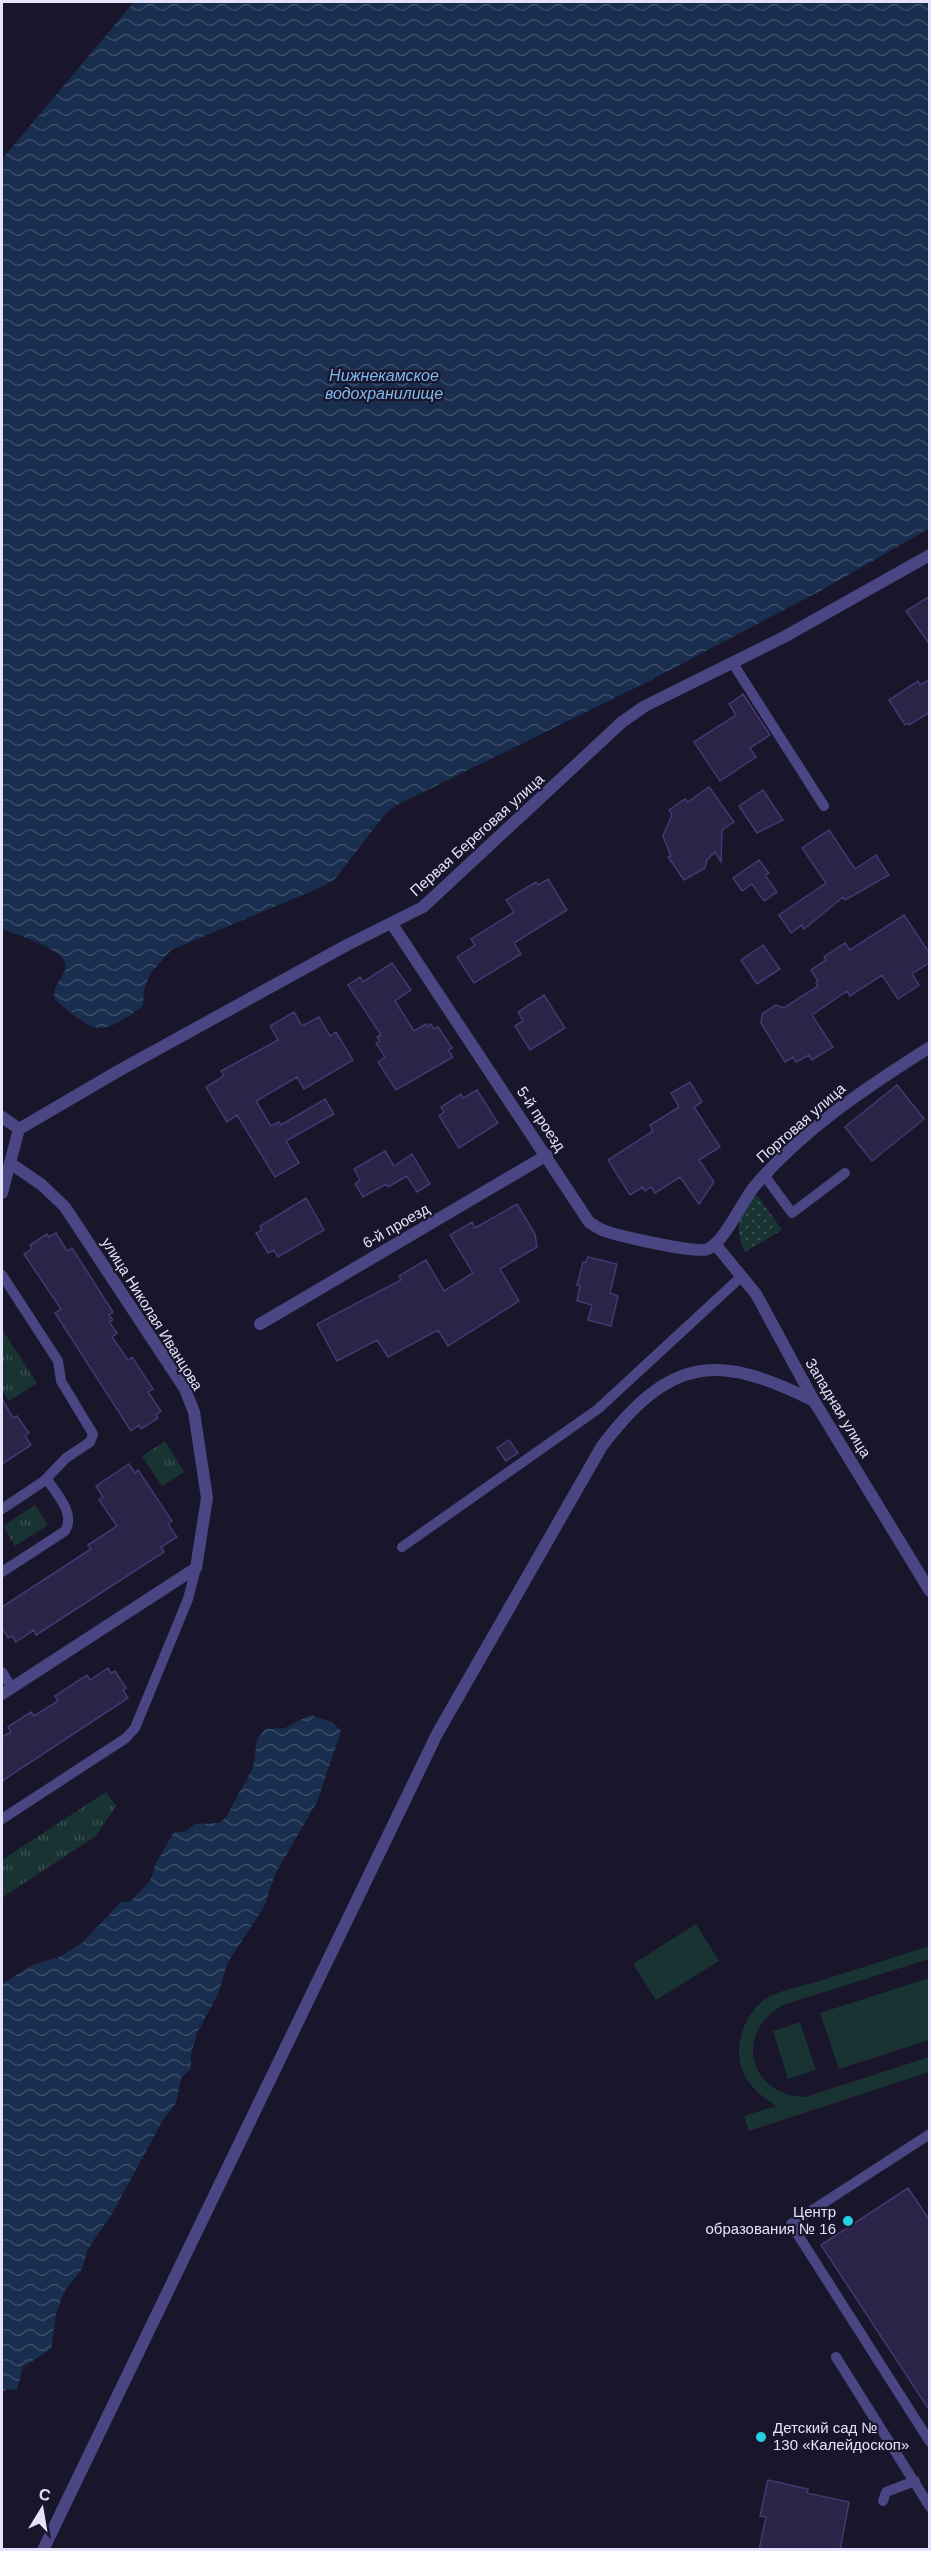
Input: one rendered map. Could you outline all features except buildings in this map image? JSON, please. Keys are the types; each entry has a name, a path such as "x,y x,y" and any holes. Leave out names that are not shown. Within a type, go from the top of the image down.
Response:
{"street":[{"name":"Первая Береговая улица","path":"19,1129 177,1038 346,945 423,907 622,722 645,706 794,631 930,555"},
{"name":"5-й проезд","path":"392,924 547,1155 589,1222 604,1230 695,1251 707,1250 715,1244"},
{"name":"Портовая улица","path":"715,1244 764,1175 849,1099 930,1047"},
{"path":"2,1117 19,1129 2,1193"},
{"name":"6-й проезд","path":"260,1324 547,1155"},
{"name":"улица Николая Иванцова","path":"10,1163 52,1193 71,1215 188,1396 194,1412 207,1498 196,1568"},
{"name":"Западная улица","path":"715,1244 756,1294 814,1401 930,1591"},
{"path":"44,2550 436,1734 602,1446 622,1419 640,1403 665,1385 688,1373 713,1369 746,1372 774,1381 814,1401"},
{"path":"7,1691 196,1568"}],"lane":[{"path":"732,662 824,806"},
{"path":"764,1175 792,1213 845,1173"},
{"path":"2,1275 58,1361 61,1381 93,1434 90,1442 63,1461 47,1479 2,1509"},
{"path":"402,1547 598,1409 742,1276"},
{"path":"2,1572 65,1531 68,1526 68,1511 47,1479"},
{"path":"2,1819 133,1731 140,1720 188,1599 196,1568"},
{"path":"2,1672 7,1691"},
{"path":"930,2134 791,2224 930,2442"},
{"path":"836,2357 930,2507"},
{"path":"883,2501 886,2492 915,2481"}],"green space":[{"path":"757,1195 782,1230 745,1252 739,1236 739,1221 745,1208"},
{"path":"2,1329 37,1383 9,1401 2,1390"},
{"path":"165,1441 184,1472 162,1486 142,1456"},
{"path":"35,1505 48,1525 15,1546 3,1526"},
{"path":"106,1792 116,1806 96,1836 3,1897 2,1860"},
{"path":"696,1924 719,1961 656,2000 633,1964"},
{"path":"929,1946 929,1959 783,2005 768,2017 758,2030 753,2045 754,2060 760,2074 771,2086 786,2094 805,2097 929,2057 929,2072 749,2131 744,2116 776,2106 750,2084 740,2061 739,2045 743,2030 758,2005 782,1991"},
{"path":"929,1978 929,2040 839,2069 820,2013"},
{"path":"800,2022 816,2070 788,2079 773,2031"}],"water":[{"name":"Нижнекамское водохранилище","path":"134,2 929,2 930,528 820,591 649,681 395,806 386,813 335,879 324,886 171,950 150,974 144,990 143,1006 116,1024 98,1028 80,1020 55,1000 56,987 65,970 65,963 60,956 41,944 2,929 2,159"},
{"path":"310,1715 332,1722 341,1731 317,1802 275,1874 264,1907 228,1962 218,1994 197,2033 191,2054 191,2069 181,2078 176,2103 163,2120 113,2212 88,2249 82,2269 64,2292 56,2314 51,2349 23,2367 17,2390 7,2389 2,2392 2,1984 32,1965 59,1957 82,1943 121,1902 130,1902 150,1881 156,1863 174,1832 185,1832 195,1824 220,1823 226,1817 253,1768 257,1740 265,1729 285,1728"}],"place":[{"name":"Центр образования № 16","path":"848,2221"},
{"name":"Детский сад № 130 «Калейдоскоп»","path":"761,2437"}]}
